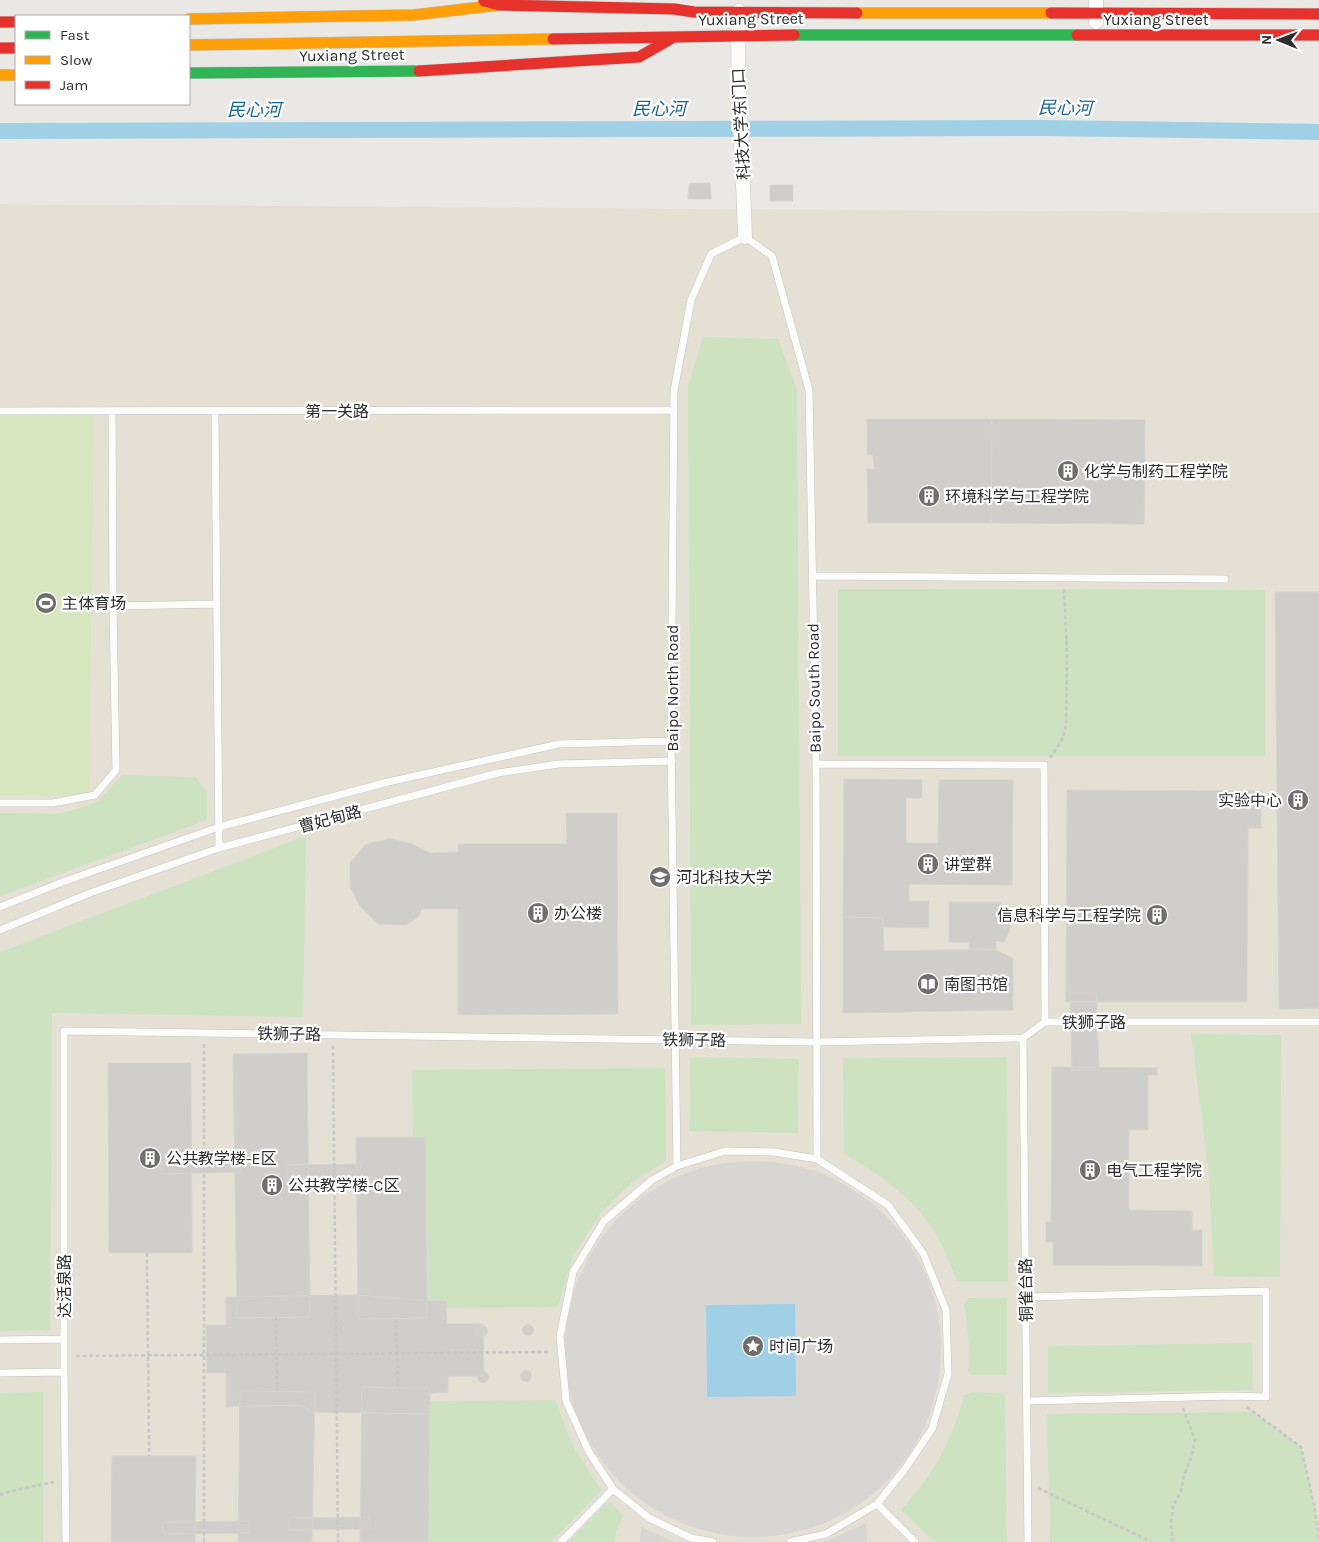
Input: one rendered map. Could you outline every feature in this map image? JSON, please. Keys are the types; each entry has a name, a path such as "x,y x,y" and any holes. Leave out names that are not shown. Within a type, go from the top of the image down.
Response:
{"main road":[{"name":"Yuxiang Street","path":"483,0 498,5 694,19 738,11 1096,6 1319,14"},
{"path":"190,19 414,15 498,5"},
{"name":"Yuxiang Street","path":"674,18 694,19 738,35 1319,35"},
{"name":"Yuxiang Street","path":"190,73 426,71 639,57 674,18"},
{"path":"190,45 674,18"},
{"path":"0,22 15,22"},
{"path":"0,48 15,48"},
{"path":"0,75 15,75"}],"street":[{"path":"1096,6 1096,35"},
{"name":"科技大学东门口","path":"738,11 745,237"}],"lane":[{"name":"Baipo North Road","path":"677,1166 671,742 674,391 691,300 711,254 745,237"},
{"name":"Baipo South Road","path":"745,237 772,256 809,390 816,764 817,1159"},
{"name":"第一关路","path":"0,411 674,410"},
{"path":"0,803 53,803 95,795 116,770 112,411"},
{"path":"215,412 219,848"},
{"path":"812,576 1225,579"},
{"path":"113,606 217,604"},
{"name":"曹妃甸路","path":"0,907 65,881 219,827 388,782 559,744 671,742"},
{"name":"曹妃甸路","path":"0,930 90,894 219,848 498,774 559,764 672,761"},
{"path":"816,764 1044,766 1045,1022"},
{"name":"铁狮子路","path":"64,1031 816,1042 1023,1038 1045,1022 1319,1022"},
{"name":"达活泉路","path":"64,1031 66,1542"},
{"name":"铜雀台路","path":"1023,1038 1028,1542"},
{"path":"713,1542 691,1538 649,1518 613,1489 589,1452 566,1401 560,1336 573,1272 604,1221 652,1180 677,1166 726,1151 774,1152 817,1159 888,1205 923,1252 946,1310 948,1374 932,1429 905,1469 877,1504 826,1534 790,1542"},
{"path":"1027,1297 1266,1291 1266,1397 1232,1396 1028,1401"},
{"path":"0,1340 64,1340"},
{"path":"0,1372 64,1372"},
{"path":"560,1542 613,1489"},
{"path":"877,1504 915,1542"}],"path":[{"path":"1044,766 1063,738 1066,725 1067,654 1064,578"},
{"path":"204,1033 204,1542"},
{"path":"333,1035 338,1542"},
{"path":"147,1253 149,1456"},
{"path":"276,1317 277,1391"},
{"path":"396,1319 398,1387"},
{"path":"64,1356 562,1352"},
{"path":"1232,1396 1301,1447 1315,1508 1319,1539"},
{"path":"1173,1542 1171,1525 1173,1506 1182,1491 1184,1475 1192,1455 1195,1440 1179,1398"},
{"path":"0,1495 66,1480"},
{"path":"1028,1483 1152,1542"}],"shaded area":[{"name":"河北科技大学","path":"0,204 1319,213 1319,1542 0,1542"},
{"name":"时间广场","path":"753,1161 790,1165 825,1176 857,1193 886,1216 909,1245 926,1277 937,1312 941,1349 937,1386 926,1421 909,1453 886,1482 857,1505 825,1522 790,1533 753,1537 716,1533 681,1522 649,1505 620,1482 597,1453 580,1421 569,1386 565,1349 569,1312 580,1277 597,1245 620,1216 649,1193 681,1176 716,1165"},
{"path":"866,1523 867,1542 826,1542"},
{"path":"641,1527 674,1542 640,1542"}],"green space":[{"path":"703,337 778,339 797,390 801,1024 691,1025 688,387"},
{"name":"主体育场","path":"0,411 94,411 89,796 0,795"},
{"path":"838,589 1265,590 1265,756 838,756"},
{"path":"122,775 196,777 207,792 207,820 0,896 0,813 60,814 97,802"},
{"path":"306,836 303,1017 52,1013 50,1330 0,1331 0,952"},
{"path":"1191,1034 1281,1035 1280,1277 1214,1276 1208,1166"},
{"path":"690,1057 799,1059 798,1133 689,1131"},
{"path":"1007,1057 1008,1281 957,1281 939,1239 920,1212 885,1180 844,1154 843,1058"},
{"path":"665,1068 666,1161 632,1182 600,1214 573,1256 558,1307 446,1308 446,1301 426,1301 425,1137 413,1137 412,1070"},
{"path":"969,1298 1007,1298 1007,1375 972,1375 968,1372 969,1354 964,1304"},
{"path":"1252,1343 1253,1390 1048,1393 1048,1346"},
{"path":"43,1392 43,1542 0,1542 0,1393"},
{"path":"972,1392 1005,1393 1007,1542 935,1542 901,1510 932,1471 953,1429 964,1396"},
{"path":"555,1400 573,1446 601,1490 551,1542 428,1542 430,1401"},
{"path":"1253,1412 1301,1447 1315,1509 1319,1542 1050,1542 1047,1414"},
{"path":"609,1501 623,1515 616,1532 615,1542 568,1542"}],"water":[{"path":"795,1304 796,1396 707,1397 706,1305"}],"building":[{"path":"710,183 711,199 688,199 689,184"},
{"path":"770,185 793,185 793,201 770,201"},
{"name":"环境科学与工程学院","path":"867,419 992,419 991,523 868,523 867,469 874,469 873,455 867,455"},
{"name":"化学与制药工程学院","path":"992,419 1145,420 1144,524 991,523"},
{"name":"实验中心","path":"1275,592 1319,592 1319,1008 1279,1009"},
{"name":"讲堂群","path":"844,779 922,780 922,798 906,798 906,843 938,843 939,780 1013,780 1012,885 909,884 909,901 929,901 929,928 882,927 883,918 843,917"},
{"name":"信息科学与工程学院","path":"1067,790 1261,791 1261,828 1248,828 1247,1002 1066,1002"},
{"name":"办公楼","path":"566,813 617,813 618,1014 458,1015 458,909 422,909 418,917 406,925 378,924 360,906 350,887 350,863 366,844 390,839 412,844 430,853 458,852 458,844 567,844"},
{"path":"949,902 1000,902 1010,915 1010,930 1004,942 996,941 996,950 969,949 969,942 949,942"},
{"name":"南图书馆","path":"843,917 883,918 884,951 992,949 1013,958 1013,1010 843,1013"},
{"path":"1070,993 1096,993 1099,1070 1072,1070"},
{"name":"公共教学楼-C区","path":"307,1053 310,1317 237,1318 233,1054"},
{"name":"公共教学楼-E区","path":"108,1063 191,1063 192,1253 109,1253"},
{"name":"电气工程学院","path":"1052,1067 1157,1068 1157,1075 1148,1075 1148,1130 1129,1130 1129,1210 1192,1211 1192,1230 1202,1230 1202,1266 1053,1265 1053,1242 1046,1242 1046,1222 1051,1222"},
{"path":"356,1137 425,1137 427,1318 358,1319"},
{"path":"241,1159 241,1172 161,1174 161,1161"},
{"path":"361,1164 361,1177 287,1178 286,1165"},
{"path":"358,1295 446,1301 447,1324 483,1324 484,1376 448,1376 448,1392 430,1393 429,1414 314,1412 299,1405 226,1407 226,1373 207,1373 206,1325 226,1325 226,1297"},
{"path":"528,1324 534,1330 528,1336 522,1330"},
{"path":"482,1325 488,1331 482,1337 476,1331"},
{"path":"526,1370 532,1376 526,1382 520,1376"},
{"path":"483,1371 489,1377 483,1383 477,1377"},
{"path":"362,1387 430,1388 428,1542 360,1542"},
{"path":"240,1391 315,1392 312,1542 238,1542"},
{"path":"112,1456 196,1456 195,1542 111,1542"},
{"path":"369,1517 370,1529 289,1530 289,1518"},
{"path":"249,1521 249,1533 163,1534 163,1522"}],"waterway":[{"name":"民心河","path":"0,131 1046,128 1319,132"}],"traffic: fast":[{"path":"794,35 1077,35"},
{"path":"190,73 419,71"}],"traffic: slow":[{"path":"190,19 414,15 499,5"},
{"path":"857,13 1051,13"},
{"path":"190,45 553,39"},
{"path":"0,75 15,75"}],"traffic: jam":[{"path":"484,1 499,5 674,9 694,12 857,13"},
{"path":"1051,13 1319,14"},
{"path":"0,22 15,22"},
{"path":"419,71 639,57 674,37 794,35"},
{"path":"1077,35 1319,35"},
{"path":"553,39 674,37"},
{"path":"0,48 15,48"}],"place":[{"name":"化学与制药工程学院","path":"1068,471"},
{"name":"环境科学与工程学院","path":"929,496"},
{"name":"主体育场","path":"46,603"},
{"name":"实验中心","path":"1298,800"},
{"name":"讲堂群","path":"928,864"},
{"name":"河北科技大学","path":"660,877"},
{"name":"办公楼","path":"538,913"},
{"name":"信息科学与工程学院","path":"1157,915"},
{"name":"南图书馆","path":"928,984"},
{"name":"公共教学楼-E区","path":"150,1158"},
{"name":"电气工程学院","path":"1090,1170"},
{"name":"公共教学楼-C区","path":"272,1185"},
{"name":"时间广场","path":"753,1346"}]}
